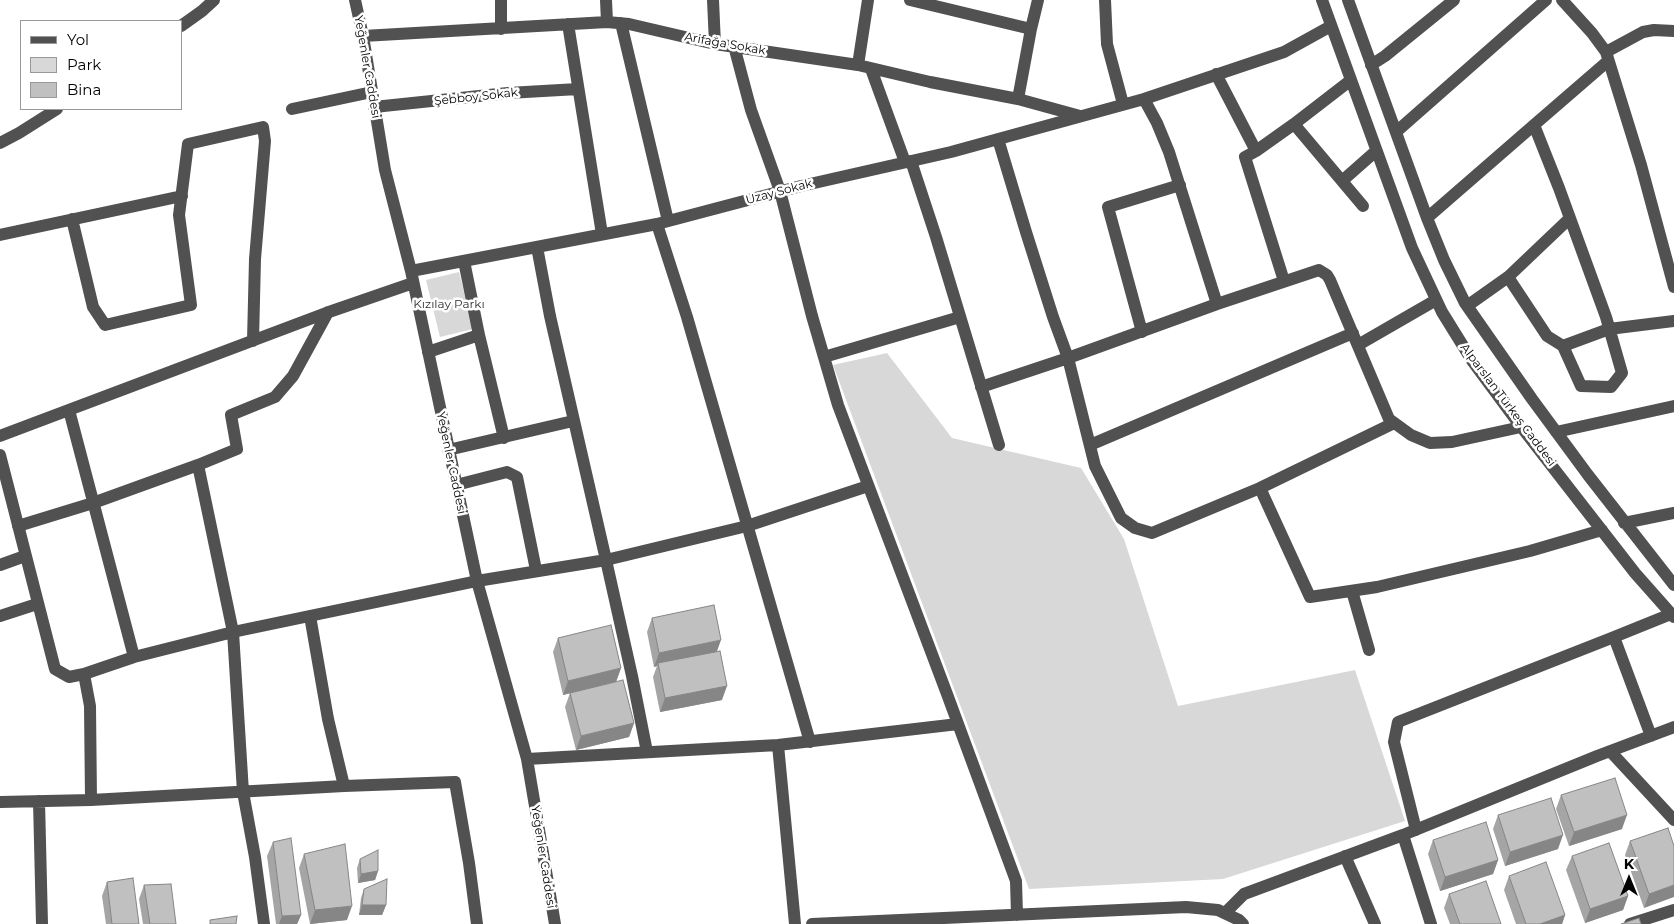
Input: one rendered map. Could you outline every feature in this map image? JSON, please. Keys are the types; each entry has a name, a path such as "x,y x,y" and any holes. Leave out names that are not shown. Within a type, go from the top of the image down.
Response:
{"street":[{"path":"182,25 200,6 214,0"},
{"name":"Yeğenler Caddesi","path":"355,0 363,36 385,170 412,277 477,581 527,758 554,924"},
{"path":"500,0 501,29"},
{"path":"606,0 607,22"},
{"path":"713,0 715,44"},
{"path":"858,66 868,0"},
{"path":"910,0 1030,29"},
{"path":"1018,99 1030,29 1038,0"},
{"path":"1105,0 1107,44 1123,104"},
{"name":"Alparslan Türkeş Caddesi","path":"1322,0 1412,248 1436,300 1473,362 1635,573 1673,615"},
{"name":"Alparslan Türkeş Caddesi","path":"1348,0 1427,218 1444,260 1467,306 1556,432 1624,523 1674,585"},
{"path":"1371,65 1386,56 1454,0"},
{"path":"1396,132 1546,0"},
{"path":"1562,0 1592,33 1607,56 1641,166 1674,287"},
{"name":"Arifağa Sokak","path":"363,36 607,22 620,23 715,44 858,66 1018,99 1081,116"},
{"path":"620,23 662,223 687,317 810,742"},
{"path":"568,24 602,234"},
{"name":"Uzay Sokak","path":"0,436 253,341 412,277 464,261 662,223 780,191 951,152 1144,99 1284,52 1331,26"},
{"path":"1427,218 1534,125 1607,56 1643,32 1654,30 1674,31"},
{"path":"734,46 751,110 780,191 838,405 1016,881 1017,915"},
{"path":"871,69 936,237 1000,445"},
{"path":"1216,74 1256,151"},
{"path":"1284,281 1245,157 1294,124 1351,80"},
{"name":"Şebboy Sokak","path":"374,107 508,93 578,89"},
{"path":"292,109 372,92"},
{"path":"1144,99 1157,123 1169,152 1217,304"},
{"path":"0,142 19,133 55,110"},
{"path":"1294,124 1363,206"},
{"path":"1508,277 1547,336 1563,346 1580,386 1611,387 1622,373 1609,329 1570,218 1534,125"},
{"path":"72,219 93,307 105,326 191,305 179,215 188,144 262,127 265,141 255,259 253,341"},
{"path":"998,139 1053,317 1068,358 1095,466 1122,518 1135,528 1152,533 1260,488 1394,423"},
{"path":"1342,181 1376,151"},
{"path":"1142,332 1108,207 1180,185"},
{"path":"0,235 182,196"},
{"path":"1467,306 1508,277 1570,218"},
{"path":"537,247 550,316 632,676 647,752"},
{"path":"464,261 479,335 504,438"},
{"path":"982,388 1318,270 1327,275 1389,419 1394,423 1411,435 1430,443 1452,442 1522,427"},
{"path":"1090,445 1356,339 1436,300"},
{"path":"18,526 93,503 237,449 231,415 275,397 292,376 328,312"},
{"path":"824,357 960,317"},
{"path":"1563,346 1609,329 1674,320"},
{"path":"428,352 479,335"},
{"path":"1556,432 1674,406"},
{"path":"69,410 134,657"},
{"path":"448,450 573,421"},
{"path":"0,455 55,669 70,677 134,657 233,632 477,581 606,560 747,526 868,486"},
{"path":"198,465 233,632 243,792 255,857 264,924"},
{"path":"456,485 507,472 517,477 536,570"},
{"path":"1260,488 1310,597 1376,587 1530,551 1602,530"},
{"path":"1624,523 1674,513"},
{"path":"0,565 25,556"},
{"path":"1352,591 1369,650"},
{"path":"0,616 37,604"},
{"path":"1416,830 1394,742 1398,722 1673,615"},
{"path":"310,616 328,719 344,786"},
{"path":"1614,637 1651,736"},
{"path":"84,674 90,706 91,800"},
{"path":"527,758 778,745 958,724"},
{"path":"1225,913 1244,894 1416,830 1674,727"},
{"path":"778,745 795,924"},
{"path":"1610,751 1674,820"},
{"path":"0,802 91,800 455,782 477,924"},
{"path":"39,801 42,924"},
{"path":"1403,835 1432,924"},
{"path":"1345,856 1375,924"},
{"path":"812,924 946,921 1017,915 1078,918 1186,907 1218,910 1239,920 1243,924"},
{"path":"1630,924 1674,910"}],"green space":[{"name":"Kızılay Parkı","path":"459,272 473,329 440,337 426,280"},
{"path":"887,353 952,438 1081,468 1124,539 1178,706 1355,670 1405,821 1223,879 1029,889 833,365"}],"building":[{"path":"714,605 721,640 659,653 652,618"},
{"path":"611,625 621,668 568,681 558,638"},
{"path":"720,651 727,686 665,698 658,663"},
{"path":"623,680 634,723 581,736 570,693"},
{"path":"1615,778 1627,815 1574,832 1561,795"},
{"path":"1551,798 1563,835 1510,852 1498,815"},
{"path":"1486,822 1498,860 1445,877 1433,840"},
{"path":"1668,828 1674,846 1674,885 1649,894 1630,841"},
{"path":"291,838 301,915 282,916 273,842"},
{"path":"1609,843 1628,896 1590,909 1572,856"},
{"path":"345,844 352,906 315,910 304,854"},
{"path":"378,850 378,871 361,874 360,859"},
{"path":"1546,862 1565,915 1540,924 1526,924 1509,876"},
{"path":"133,878 139,924 112,924 107,882"},
{"path":"387,879 386,905 362,905 364,889"},
{"path":"1486,881 1501,924 1460,924 1449,894"},
{"path":"171,884 176,924 150,924 144,885"},
{"path":"237,916 236,924 210,924 210,920"},
{"path":"1639,918 1641,924 1621,924"}]}
